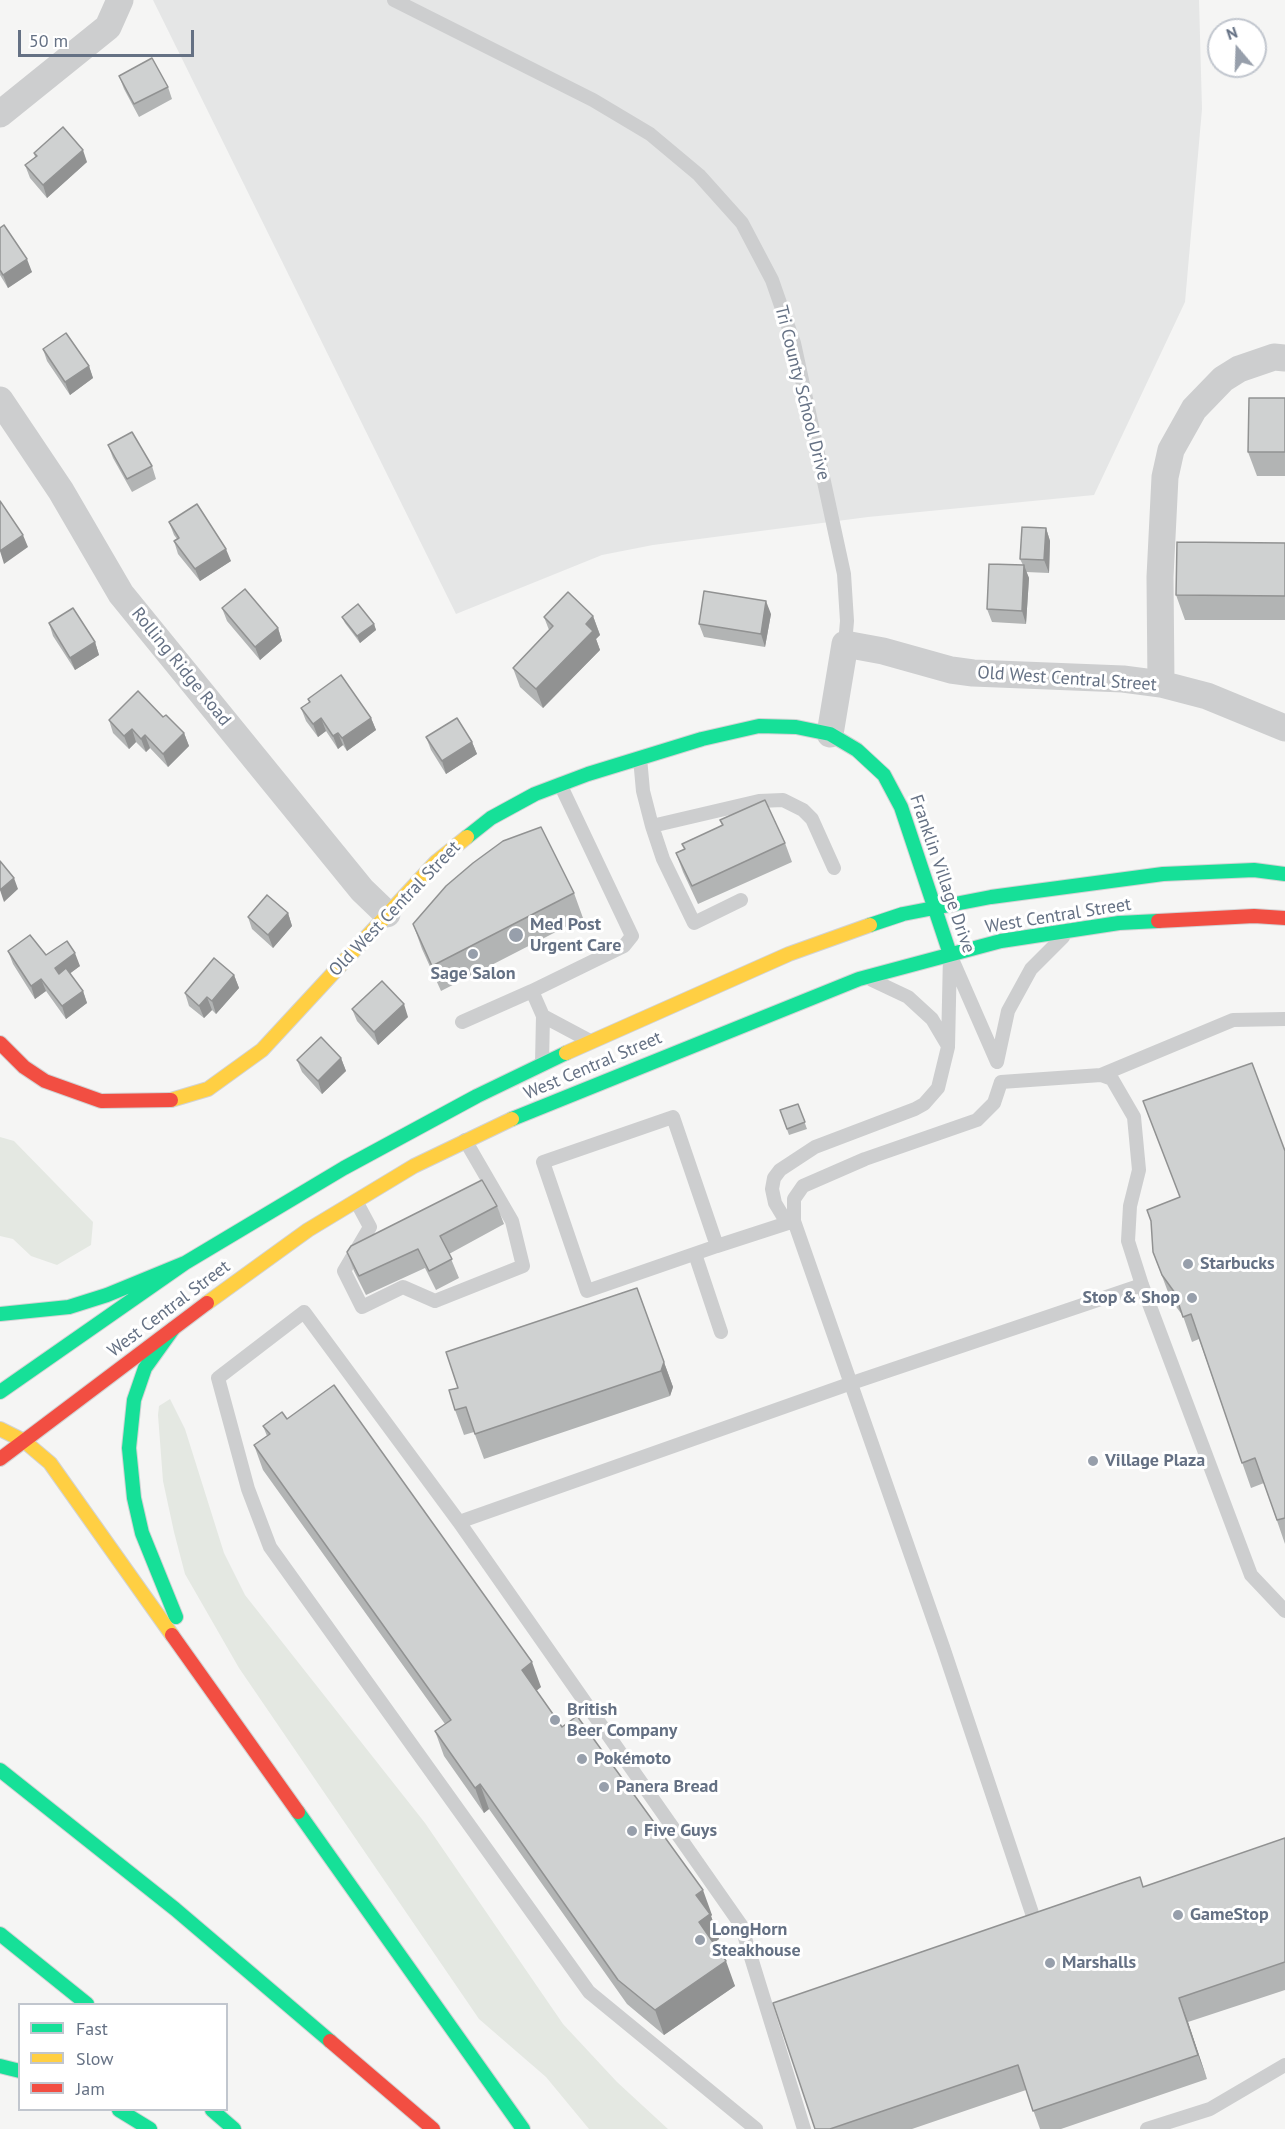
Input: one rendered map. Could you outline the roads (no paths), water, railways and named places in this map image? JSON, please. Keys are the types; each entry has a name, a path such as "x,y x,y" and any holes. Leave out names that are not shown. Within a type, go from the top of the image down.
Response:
{"main road":[{"name":"Old West Central Street","path":"0,1043 34,1074 58,1087 88,1098 149,1104 194,1095 222,1081 262,1050 436,862 472,832 511,806 560,784 640,758 702,739 759,726 796,727 830,734"},
{"name":"Franklin Village Drive","path":"830,734 857,750 890,785 906,820 950,954"},
{"name":"West Central Street","path":"0,1392 185,1263 335,1173 542,1064 789,954 903,914 1058,886 1163,874 1254,870 1285,874"},
{"name":"West Central Street","path":"0,1459 269,1256 356,1200 465,1140 571,1093 865,977 1001,941 1119,923 1254,916 1285,918"},
{"path":"0,1314 69,1307 107,1295 185,1263"},
{"path":"172,1329 145,1368 139,1384 130,1431 130,1464 134,1498 142,1533 168,1599 213,1691"},
{"path":"0,1429 24,1441 50,1463 523,2129"},
{"path":"0,1770 175,1909 433,2129"},
{"path":"0,1934 86,2003"},
{"path":"0,2066 18,2070"},
{"path":"122,2111 150,2129"},
{"path":"214,2111 234,2129"}],"street":[{"path":"0,114 108,27 120,0"},
{"path":"1161,684 1160,577 1165,477 1171,450 1194,409 1223,378 1239,369 1274,357 1285,358"},
{"name":"Rolling Ridge Road","path":"0,400 61,491 121,594 362,890 387,914"},
{"name":"Old West Central Street","path":"845,645 883,651 951,670 973,673 1123,679 1161,684 1208,696 1285,728"},
{"name":"Tri County School Drive","path":"830,734 845,645"}],"lane":[{"name":"Tri County School Drive","path":"394,0 593,100 643,129 678,154 730,206 742,223 772,280 786,315 796,354 844,574 847,621 845,645"},
{"path":"640,758 643,791 663,860 694,923 741,900"},
{"path":"462,1022 532,992 624,946 632,936 560,784"},
{"path":"652,826 759,801 783,800 804,810 813,819 834,868"},
{"path":"997,1062 1008,1011 1031,969 1070,930"},
{"path":"794,1221 784,1218 775,1203 772,1189 774,1178 780,1170 815,1147 897,1118 924,1104 938,1088 948,1047 950,954"},
{"name":"Franklin Village Drive","path":"950,954 997,1062 1001,1082"},
{"path":"865,977 908,997 932,1019 948,1047"},
{"path":"532,992 543,1016 542,1064"},
{"path":"543,1016 590,1041"},
{"path":"1037,1928 943,1647 849,1384 794,1221 794,1199 803,1186 865,1159 976,1120 994,1102 1001,1082 1101,1075 1233,1020 1285,1019"},
{"path":"1101,1075 1112,1079 1134,1117 1139,1170 1130,1206 1128,1241 1142,1285 1251,1575 1285,1611"},
{"path":"717,1246 673,1117 543,1162 587,1291 794,1221"},
{"path":"356,1200 370,1227 344,1271 362,1307 403,1287 435,1300 523,1266 512,1221 465,1140"},
{"path":"695,1254 721,1332"},
{"path":"459,1522 849,1384 1142,1285"},
{"path":"756,2129 589,1992 270,1547 248,1489 218,1378 304,1312 459,1522 741,1925 776,2018 804,2129"},
{"path":"1147,2129 1210,2109 1285,2065"}],"place":[{"name":"Med Post Urgent Care","path":"516,935"},
{"name":"Sage Salon","path":"473,954"},
{"name":"Starbucks","path":"1188,1264"},
{"name":"Stop & Shop","path":"1192,1298"},
{"name":"Village Plaza","path":"1093,1461"},
{"name":"British Beer Company","path":"555,1720"},
{"name":"Pokémoto","path":"582,1759"},
{"name":"Panera Bread","path":"604,1787"},
{"name":"Five Guys","path":"632,1831"},
{"name":"GameStop","path":"1178,1915"},
{"name":"LongHorn Steakhouse","path":"700,1940"},
{"name":"Marshalls","path":"1050,1963"}]}
